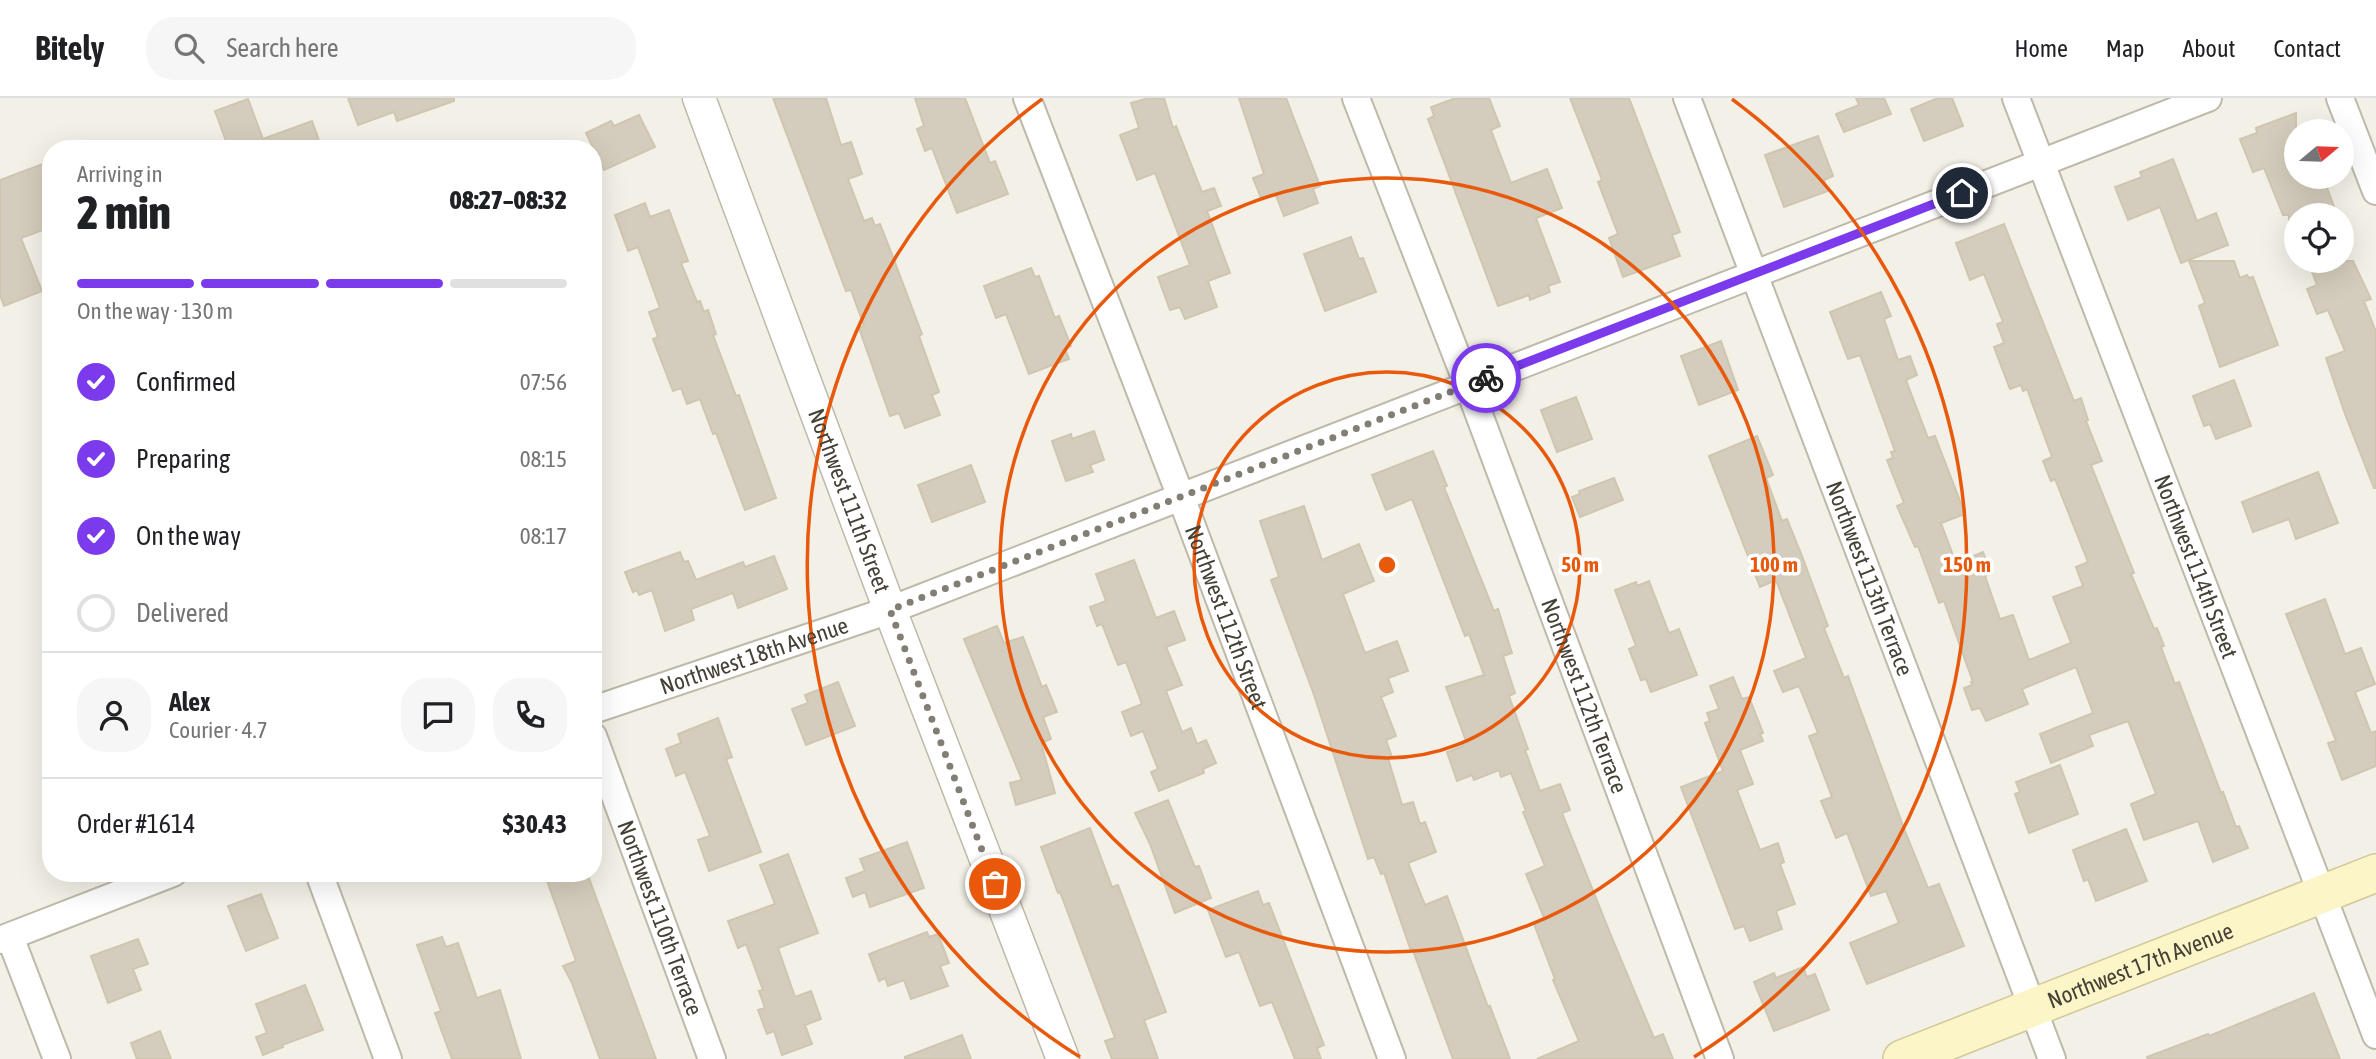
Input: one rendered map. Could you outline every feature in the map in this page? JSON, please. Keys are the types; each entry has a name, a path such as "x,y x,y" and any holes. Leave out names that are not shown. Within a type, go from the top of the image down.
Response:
{"main road":[{"name":"Northwest 17th Avenue","path":"1902,1059 2376,873"}],"street":[{"name":"Northwest 111th Street","path":"699,98 890,610 1063,1059"},
{"name":"Northwest 112th Street","path":"1027,98 1181,497 1392,1059"},
{"name":"Northwest 112th Terrace","path":"1356,98 1468,385 1720,1059"},
{"name":"Northwest 113th Terrace","path":"1687,98 2052,1059"},
{"name":"Northwest 114th Street","path":"2016,98 2376,1035"},
{"name":"Northwest 18th Avenue","path":"602,707 890,610 2208,98"},
{"path":"2340,98 2376,191"},
{"name":"Northwest 110th Terrace","path":"602,760 712,1059"},
{"path":"57,1059 5,939 150,882"},
{"path":"322,882 388,1059"}],"building":[{"path":"348,98 454,98 454,101 397,121 394,112 358,125"},
{"path":"773,98 826,98 841,145 851,142 862,174 848,179 864,221 872,218 875,226 880,224 891,252 922,334 919,336 939,392 932,395 940,415 905,428 899,413 890,416 859,328 864,326 851,290 846,291"},
{"path":"915,98 965,98 990,163 995,161 1008,194 957,213 932,148 925,151 917,129 924,126"},
{"path":"1149,98 1164,98 1173,128 1176,126 1202,192 1214,188 1221,206 1207,211 1230,273 1208,281 1217,307 1185,319 1180,307 1170,310 1158,277 1190,265 1155,173 1137,180 1120,135 1139,128 1131,103"},
{"path":"1239,98 1286,98 1320,186 1313,189 1318,203 1284,216 1275,193 1261,198 1253,178 1264,174"},
{"path":"1456,98 1489,98 1500,126 1491,130 1511,183 1547,169 1562,208 1536,218 1560,282 1548,286 1550,292 1530,300 1529,295 1498,306 1428,119 1434,116 1431,107"},
{"path":"1570,98 1629,98 1680,232 1672,235 1680,256 1623,277 1609,238 1618,234 1598,182 1602,180"},
{"path":"1856,98 1884,98 1891,114 1844,132 1836,114 1859,105"},
{"path":"1938,98 1952,98 1963,126 1924,141 1911,109"},
{"path":"248,99 263,139 312,121 319,140 226,140 215,111"},
{"path":"2296,113 2296,119 2284,119 2284,189 2327,189 2333,203 2284,203 2283,215 2264,168 2253,172 2240,139 2257,133 2256,128"},
{"path":"639,115 655,147 604,170 602,140 589,140 586,133 611,121 614,126"},
{"path":"1818,136 1833,176 1824,180 1828,191 1784,207 1765,155"},
{"path":"2173,159 2197,221 2216,213 2228,245 2181,263 2160,207 2128,220 2115,187 2142,177 2140,172"},
{"path":"42,164 42,230 21,238 42,291 4,306 0,295 0,180"},
{"path":"645,203 650,217 669,210 688,261 681,263 697,302 700,301 704,312 708,310 716,334 713,335 736,396 739,395 776,498 745,510 700,399 687,404 681,388 673,391 653,339 658,337 649,312 660,308 638,247 628,251 615,215"},
{"path":"2004,224 2074,401 2081,398 2088,420 2086,421 2102,461 2091,465 2134,573 2131,574 2154,629 2157,628 2175,684 2179,682 2221,793 2223,792 2236,827 2239,826 2248,848 2213,862 2198,821 2144,840 2131,804 2156,794 2128,721 2089,735 2093,746 2051,763 2040,734 2093,713 2076,667 2022,689 2028,704 1986,721 1980,708 1972,710 1964,688 1973,682 1944,601 1939,603 1918,546 1915,547 1897,506 1904,503 1887,460 1893,458 1891,452 1895,451 1860,355 1848,359 1830,312 1881,292 1891,316 1884,319 1898,360 1910,356 1917,375 1906,380 1928,438 1935,436 1965,514 1941,523 1956,563 1983,552 1991,574 1985,576 2000,619 2013,615 2029,660 2071,643 2053,597 2083,586 2076,567 2088,562 2055,479 2051,481 2043,461 2052,457 2027,389 2023,391 2021,385 2010,389 1994,347 2004,343 1997,324 2003,322 1984,274 1970,280 1956,243"},
{"path":"1351,237 1359,259 1363,258 1376,292 1325,311 1304,254"},
{"path":"2189,261 2234,261 2240,278 2247,275 2249,278 2253,277 2278,345 2220,367 2199,306 2205,303"},
{"path":"2354,263 2371,299 2364,301 2376,332 2376,488 2345,414 2326,358 2345,351 2328,310 2317,314 2307,289 2317,285 2312,273 2354,273"},
{"path":"1031,268 1035,277 1039,276 1055,318 1059,316 1071,346 1065,349 1069,359 1029,374 1006,314 996,318 984,286"},
{"path":"1721,341 1738,390 1699,405 1681,356"},
{"path":"2234,380 2251,426 2216,439 2210,424 2204,426 2193,396"},
{"path":"1576,397 1592,439 1557,452 1541,410"},
{"path":"1094,431 1104,460 1090,465 1093,472 1066,481 1052,441 1071,434 1072,439"},
{"path":"1757,436 1773,475 1766,478 1782,521 1787,519 1802,556 1828,626 1824,628 1844,678 1848,676 1928,888 1939,884 1964,946 1867,984 1850,943 1899,923 1886,891 1871,896 1847,833 1836,838 1821,801 1832,797 1809,736 1818,733 1799,686 1783,692 1774,671 1806,658 1776,580 1760,587 1709,456"},
{"path":"1433,451 1447,486 1444,487 1494,611 1498,609 1512,653 1503,656 1515,693 1509,696 1540,791 1560,784 1570,810 1562,813 1610,933 1654,1038 1663,1034 1673,1059 1537,1059 1579,1041 1553,980 1555,979 1534,924 1545,920 1526,874 1545,866 1523,812 1526,811 1511,773 1501,777 1499,770 1474,780 1472,775 1457,781 1447,752 1463,746 1461,743 1466,741 1446,687 1484,675 1469,634 1465,636 1412,499 1386,510 1372,475"},
{"path":"971,465 985,502 932,522 918,485"},
{"path":"2318,472 2338,523 2296,539 2289,519 2253,532 2242,502"},
{"path":"1614,478 1623,500 1580,517 1572,497 1580,494 1579,491"},
{"path":"1304,506 1322,560 1359,544 1374,581 1343,594 1365,653 1397,641 1408,671 1388,678 1393,692 1381,697 1396,736 1386,740 1392,757 1388,758 1402,805 1413,802 1420,824 1425,822 1436,852 1408,863 1425,905 1447,896 1510,1059 1453,1059 1384,873 1381,874 1374,857 1368,859 1313,692 1271,580 1279,577 1260,521"},
{"path":"680,552 684,562 688,561 696,580 743,562 745,567 774,556 787,589 738,608 733,593 691,609 694,620 665,631 652,590 639,595 637,590 633,592 625,572"},
{"path":"1134,560 1156,618 1174,611 1185,640 1166,647 1182,685 1166,691 1182,732 1191,728 1197,744 1206,740 1216,763 1203,769 1204,773 1159,791 1151,772 1158,769 1143,731 1131,736 1122,712 1142,704 1126,662 1118,665 1102,624 1097,626 1090,607 1106,601 1096,574"},
{"path":"1649,581 1669,633 1679,629 1697,675 1651,692 1646,679 1641,680 1629,649 1636,646 1615,590 1636,582 1637,586"},
{"path":"2325,599 2345,654 2361,648 2375,684 2355,692 2371,733 2376,731 2376,766 2342,780 2328,743 2336,741 2286,614"},
{"path":"997,626 1004,643 1023,637 1042,687 1046,685 1057,712 1043,717 1051,739 1041,743 1055,793 1016,805 1010,783 1022,780 964,639"},
{"path":"1733,677 1742,699 1749,697 1763,733 1760,734 1763,741 1740,750 1753,784 1737,790 1760,850 1778,843 1784,862 1780,864 1795,904 1776,911 1782,929 1750,941 1744,926 1735,929 1681,787 1723,771 1705,723 1710,721 1707,713 1719,709 1710,686"},
{"path":"838,682 855,726 806,745 792,709 808,703 805,695"},
{"path":"718,718 732,757 726,759 761,852 709,871 698,840 710,836 685,772 676,776 666,749 681,743 678,734"},
{"path":"2060,765 2078,814 2029,833 2015,794 2020,792 2016,782"},
{"path":"1168,800 1195,867 1199,866 1211,898 1175,913 1150,844 1135,813"},
{"path":"1090,828 1112,887 1118,885 1166,1012 1144,1020 1158,1059 1112,1059 1105,1041 1115,1038 1041,847"},
{"path":"2126,829 2147,881 2096,901 2088,879 2084,881 2073,850"},
{"path":"907,842 924,888 870,907 865,892 853,897 846,878 865,871 860,859"},
{"path":"788,854 818,933 778,948 795,997 811,991 821,1019 805,1025 812,1044 782,1055 774,1031 767,1034 758,1010 765,1008 759,991 763,990 746,944 738,948 728,921 775,904 760,865"},
{"path":"547,882 590,882 656,1059 600,1059 563,966 576,961"},
{"path":"1258,891 1263,905 1269,903 1324,1045 1317,1048 1321,1059 1295,1059 1272,1002 1260,1006 1239,952 1226,957 1208,910"},
{"path":"261,894 278,938 246,951 228,906"},
{"path":"927,932 929,937 938,934 949,963 940,966 948,986 911,999 904,980 888,986 885,978 879,981 869,954"},
{"path":"442,937 446,947 458,943 477,998 500,990 521,1059 452,1059 435,1013 441,1011 417,945"},
{"path":"138,939 148,964 133,969 141,990 108,1003 91,956"},
{"path":"1803,967 1807,977 1815,974 1829,1010 1774,1031 1754,982 1774,973 1776,978"},
{"path":"305,985 323,1030 263,1055 256,1037 267,1033 256,1004"},
{"path":"2314,993 2340,1059 2147,1057 2208,1034 2209,1036"},
{"path":"160,1031 171,1059 137,1059 131,1043"},
{"path":"962,1035 971,1059 905,1059 905,1057"}],"way so far":[{"path":"995,884 890,610 1486,378"}],"route":[{"path":"1486,378 1962,193"}]}
